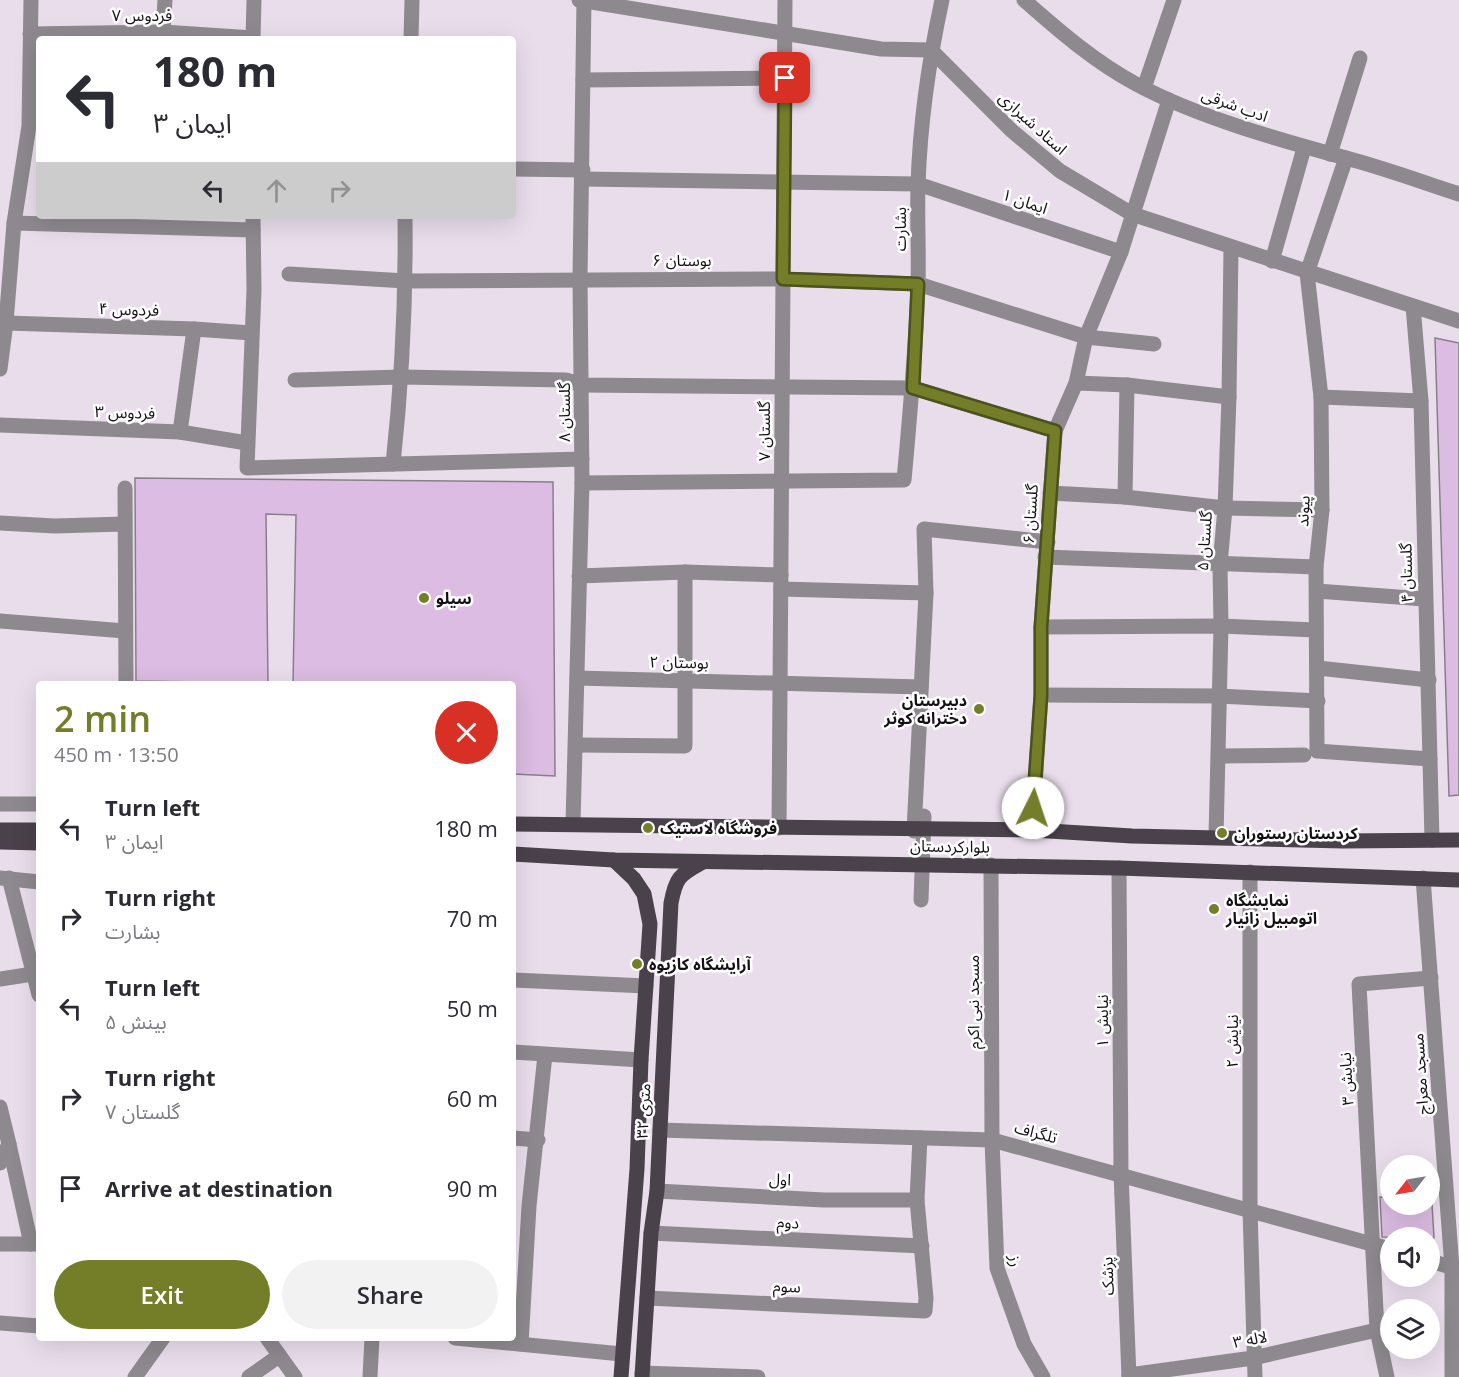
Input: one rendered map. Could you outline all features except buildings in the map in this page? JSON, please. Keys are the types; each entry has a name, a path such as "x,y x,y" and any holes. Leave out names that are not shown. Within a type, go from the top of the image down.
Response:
{"main road":[{"name":"بلوارکردستان","path":"516,824 1032,830 1343,841 1459,840"},
{"path":"0,830 36,830"},
{"path":"0,842 36,843"},
{"name":"بلوارکردستان","path":"516,854 614,860 991,865 1459,879"},
{"name":"۳۲ متری","path":"614,860 644,894 650,924 637,1169 621,1377"},
{"name":"۳۲ متری","path":"642,1375 651,1233 657,1191 671,903 675,882 680,875 703,862"}],"street":[{"path":"0,369 14,223 34,126 30,34 31,0"},
{"path":"163,32 165,0"},
{"path":"253,36 254,0"},
{"path":"411,36 412,0"},
{"name":"گلستان ۷","path":"779,828 785,0"},
{"name":"بشارت","path":"782,481 904,480 913,388 918,284 918,184 931,50 942,0"},
{"name":"ادب شرقی","path":"1024,0 1064,36 1144,88 1170,100 1304,148 1346,158 1459,194"},
{"path":"1144,88 1174,0"},
{"path":"582,1 881,50 931,50"},
{"name":"گلستان ۸","path":"573,823 577,744 582,483 580,278 583,175 582,1"},
{"name":"فردوس ۷","path":"30,34 163,32 214,36"},
{"name":"استاد شیرازی","path":"931,50 1011,130 1060,171 1132,214 1230,248 1459,321"},
{"path":"1330,154 1360,58"},
{"path":"583,80 785,78"},
{"name":"گلستان ۶","path":"1032,830 1041,695 1041,627 1055,431 1076,383 1086,337 1121,252 1170,100"},
{"path":"1272,261 1304,148"},
{"path":"1307,273 1346,158"},
{"name":"ایمان ۱","path":"516,170 583,175 918,184 1121,252"},
{"path":"393,464 402,377 406,281 405,219"},
{"path":"14,223 253,223 254,290 247,468 582,459"},
{"name":"گلستان ۵","path":"1216,837 1221,626 1220,565 1225,508 1229,396 1230,248"},
{"name":"پیوند","path":"1307,273 1321,397 1323,510 1316,567 1315,630 1318,701 1311,753"},
{"path":"289,274 406,281"},
{"name":"بوستان ۶","path":"406,281 580,278 783,279 918,284 1086,337 1154,344"},
{"name":"گلستان ۴","path":"1413,306 1421,401 1424,599 1429,680 1432,840"},
{"name":"فردوس ۴","path":"6,323 251,333"},
{"path":"180,432 194,329"},
{"path":"295,380 402,377 566,380 582,385 913,388 1055,431"},
{"path":"1076,383 1127,385 1229,396"},
{"path":"1125,497 1127,385"},
{"path":"1321,397 1421,401"},
{"name":"فردوس ۳","path":"0,425 180,432 247,442"},
{"path":"582,483 782,481"},
{"path":"125,488 126,681"},
{"path":"1050,493 1125,497 1225,508 1323,510"},
{"path":"0,523 55,526 124,524"},
{"path":"921,900 922,864 919,830 921,687 926,593 924,528 1046,549 1220,565 1316,567"},
{"path":"577,744 685,746 685,572"},
{"path":"579,576 685,572 926,593"},
{"path":"1317,591 1424,599"},
{"path":"0,621 125,631"},
{"path":"1041,627 1221,626 1315,630"},
{"path":"1318,668 1429,680"},
{"name":"بوستان ۲","path":"577,678 921,687"},
{"path":"1041,695 1219,696 1318,701"},
{"path":"1219,756 1311,753 1430,759"},
{"path":"0,804 36,804"},
{"path":"919,830 924,808"},
{"name":"مسجد نبی اکرم","path":"991,865 992,1140"},
{"name":"نیایش ۱","path":"1119,868 1121,1173"},
{"name":"نیایش ۲","path":"1250,872 1250,1209 1255,1377"},
{"path":"36,882 5,878 36,971"},
{"name":"مسجد معراج","path":"1423,878 1455,1268 1452,1377"},
{"path":"0,979 36,974"},
{"name":"نیایش ۳","path":"1372,1244 1359,984 1431,978"},
{"path":"516,980 646,986"},
{"path":"516,1052 545,1056 641,1060"},
{"path":"521,1344 519,1274 538,1140 545,1056"},
{"path":"0,1107 35,1244 0,1244"},
{"name":"تلگراف","path":"660,1130 992,1140 1121,1173 1380,1246"},
{"path":"920,1137 916,1200 922,1246"},
{"path":"516,1138 538,1140"},
{"name":"رز","path":"992,1140 997,1268 1024,1344 1043,1377"},
{"path":"0,1163 9,1144"},
{"name":"پزشک","path":"1121,1173 1129,1376"},
{"name":"اول","path":"657,1191 824,1200 916,1200"},
{"path":"516,1205 529,1206"},
{"name":"دوم","path":"651,1233 922,1246"},
{"path":"1372,1244 1377,1330 1387,1377"},
{"name":"سوم","path":"647,1298 925,1311 922,1246"},
{"path":"1440,1264 1455,1268"},
{"path":"0,1323 36,1326"},
{"name":"لاله ۳","path":"1129,1376 1253,1358 1377,1330"},
{"path":"135,1377 161,1341"},
{"path":"269,1341 295,1377"},
{"path":"370,1377 372,1341"},
{"path":"488,1341 622,1354"},
{"path":"249,1377 279,1356"},
{"path":"642,1375 758,1377"}],"place":[{"name":"سیلو","path":"424,598"},
{"name":"دبیرستان دخترانه کوثر","path":"979,709"},
{"name":"فروشگاه لاستیک","path":"648,828"},
{"name":"کردستان رستوران","path":"1222,833"},
{"name":"نمایشگاه اتومبیل زانیار","path":"1214,909"},
{"name":"آرایشگاه کازیوه","path":"637,964"}],"route":[{"path":"785,78 783,279 918,284 913,388 1055,431 1048,542 1045,557 1041,627 1041,695 1033,808"}]}
